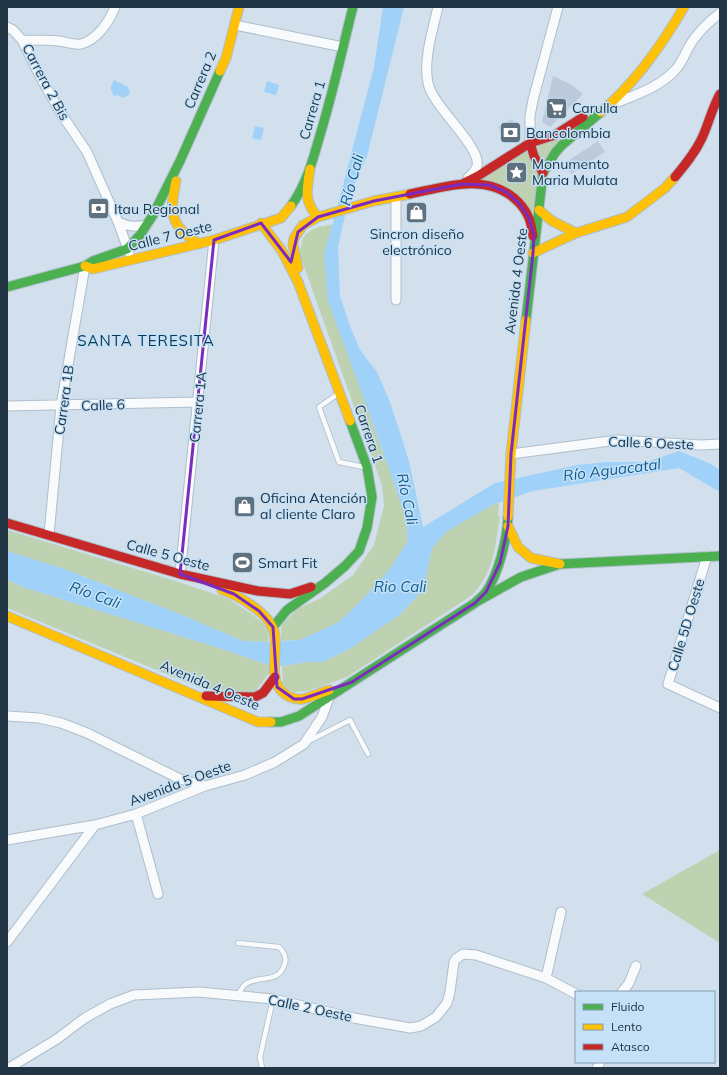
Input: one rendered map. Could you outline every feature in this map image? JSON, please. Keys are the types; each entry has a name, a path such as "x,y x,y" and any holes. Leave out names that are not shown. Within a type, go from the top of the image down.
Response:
{"main road":[{"name":"Carrera 2","path":"128,249 147,225 180,161 226,58 236,26 239,7"},
{"name":"Carrera 1","path":"261,223 281,218 287,212 294,202 310,169 330,100 353,7"},
{"name":"Avenida 4 Oeste","path":"475,603 486,592 500,563 508,526 511,454 543,173 554,154 562,145 608,106 636,77 657,50 684,7"},
{"name":"Avenida 4 Oeste","path":"462,184 482,174 507,156 530,143 555,135 592,111 636,77"},
{"path":"301,286 294,250 294,238 303,225 321,216 374,201 462,184 489,185 506,192 519,203 529,218 534,235 533,253 576,233 627,217 665,188 689,161 702,138 714,104 720,94"},
{"path":"530,143 534,156 543,173"},
{"name":"Carrera 2","path":"180,161 171,203 172,214 175,222 183,234 199,244"},
{"path":"310,169 307,205 321,216"},
{"path":"539,210 548,219 576,233"},
{"path":"261,223 270,232 282,249 301,286"},
{"name":"Calle 7 Oeste","path":"85,266 94,269 199,244 261,223"},
{"path":"7,287 85,266 93,261 128,249"},
{"name":"Carrera 1","path":"274,631 287,610 325,583 345,566 359,551 367,528 372,497 366,467 301,286"},
{"name":"Calle 5 Oeste","path":"7,523 180,574 258,592 290,594 325,583"},
{"name":"Avenida 4 Oeste","path":"508,526 518,547 531,558 560,564 720,556"},
{"name":"Avenida 4 Oeste","path":"7,616 258,722 281,722 299,716 329,698 475,603 521,577 560,564"},
{"path":"180,574 234,594 259,611 274,631 275,674 277,687 283,693 294,699 308,698 352,682"},
{"path":"199,696 255,697 263,693 275,674"}],"street":[{"name":"Carrera 2 Bis","path":"115,7 104,27 91,40 79,44 58,41 22,40 62,115 87,152 118,222 128,249 132,257 135,259"},
{"path":"438,7 427,56 428,83 440,106 472,149 477,159 477,166 473,174 462,184"},
{"path":"530,143 530,116 533,100 558,7"},
{"path":"608,106 662,82 677,68 693,39 720,13"},
{"path":"236,26 343,48"},
{"path":"7,27 22,40"},
{"path":"396,197 396,300"},
{"path":"118,222 126,226 135,227 147,225"},
{"name":"Carrera 1A","path":"180,574 214,240"},
{"name":"Carrera 1B","path":"49,535 61,406 85,266"},
{"name":"Calle 6","path":"7,406 198,402"},
{"name":"Calle 6 Oeste","path":"511,454 618,440 701,445 720,444"},
{"name":"Calle 5D Oeste","path":"707,556 668,684 720,708"},
{"name":"Avenida 5 Oeste","path":"7,840 96,825 136,814 205,786 245,775 275,762 304,744 322,717 329,698"},
{"path":"7,716 39,718 61,723 87,733 180,779 205,786"},
{"path":"136,814 158,894"},
{"path":"7,942 96,825"},
{"path":"546,978 561,912"},
{"name":"Calle 2 Oeste","path":"9,1068 57,1038 85,1018 110,1004 134,995 199,992 273,999 354,1018 410,1028 421,1026 436,1017 447,1003 454,962 463,954 476,955 546,978 575,993"},
{"path":"623,991 629,983 636,966"}],"lane":[{"path":"340,393 320,407 339,462 366,467"},
{"path":"304,744 350,720 368,754"},
{"path":"238,943 279,947 284,951 286,960 284,970 278,976 247,983 238,995"},
{"path":"262,1068 260,1057 273,999"}],"highlighted area":[{"path":"462,184 489,185 506,192 519,203 529,218 534,235 511,454 508,526 500,563 486,592 475,603 352,682 302,699 294,699 277,687 273,627 259,611 234,594 180,574 214,240 261,223 291,262 298,232 318,217 374,201"}],"green space":[{"path":"555,135 562,145 529,218 478,176"},
{"path":"333,224 324,254 370,415 406,518 408,541 390,569 366,596 339,622 300,640 281,641 281,626 297,609 321,598 353,575 374,545 384,506 382,485 300,255 303,239 307,233 321,226"},
{"path":"499,503 498,516 500,516 497,538 489,569 479,587 471,596 347,677 308,691 294,692 287,689 283,683 282,666 308,662 323,662 351,648 399,615 417,597 426,576 432,548 446,532 492,505"},
{"path":"7,530 179,582 229,599 269,628 268,642 243,641 177,613 64,569 7,551"},
{"path":"7,579 23,587 269,665 270,672 254,693 200,688 7,608"},
{"path":"720,850 720,943 642,894"}],"water":[{"name":"Rio Cali","path":"383,7 404,7 367,156 349,197 338,247 340,296 360,350 377,372 390,402 409,461 423,527 495,483 577,465 607,462 647,462 679,451 709,463 720,470 720,492 679,468 533,491 492,505 446,532 432,548 426,576 417,597 399,615 351,648 323,662 308,662 282,666 269,665 23,587 7,579 7,551 64,569 177,613 243,641 268,642 300,640 339,622 366,596 390,569 408,541 406,518 328,301 324,254 374,67"},
{"path":"114,80 128,87 130,93 124,98 117,95 114,96 110,88"},
{"path":"267,81 279,85 276,95 264,92"},
{"path":"255,126 264,128 261,140 252,138"}],"building":[{"name":"Carulla","path":"553,76 572,85 583,94 550,127 542,122"},
{"path":"512,119 520,135 505,142 498,127"},
{"path":"598,141 605,152 571,174 565,163"}],"traffic: fast":[{"path":"291,206 301,190 315,154 353,7"},
{"path":"7,287 85,266 93,261 127,249 140,235 153,215 180,161 220,71"},
{"path":"526,320 543,173 555,153 562,145 601,112"},
{"path":"273,627 287,610 325,583 345,566 359,551 367,528 372,497 367,467 350,421"},
{"path":"271,722 281,722 299,716 475,603 486,592 495,575 504,545 508,517"},
{"path":"478,601 521,577 560,564 720,556"}],"traffic: slow":[{"path":"220,71 226,58 239,7"},
{"path":"601,112 625,89 647,63 667,35 684,7"},
{"path":"310,169 307,194 310,206 318,217"},
{"path":"533,253 576,233 627,217 665,188 675,177"},
{"path":"176,181 173,202 174,218 182,231 199,244"},
{"path":"298,268 293,245 294,238 303,225 318,217 374,201 410,194"},
{"path":"85,266 93,269 214,240 281,218 291,206"},
{"path":"539,210 552,221 576,233"},
{"path":"261,223 282,251 298,282 350,421"},
{"path":"508,517 511,454 526,320"},
{"path":"508,526 518,547 531,558 560,564"},
{"path":"222,590 236,596 258,610 273,628 275,635 274,669 278,687 282,692 288,696 301,699 329,690"},
{"path":"7,616 258,722 271,722"}],"traffic: jam":[{"path":"675,177 690,159 699,143 720,94"},
{"path":"464,183 478,176 530,143 555,135 583,117"},
{"path":"530,143 534,156 543,173"},
{"path":"410,194 464,184 490,186 502,190 521,205 529,218 533,236"},
{"path":"7,523 180,574 258,591 290,594 311,587"},
{"path":"206,696 255,697 263,693 275,677"}],"place":[{"name":"Carulla","path":"557,108"},
{"name":"Bancolombia","path":"510,133"},
{"name":"Monumento Maria Mulata","path":"517,172"},
{"name":"Itau Regional","path":"99,209"},
{"name":"Sincron diseño electrónico","path":"417,212"},
{"name":"Oficina Atención al cliente Claro","path":"244,506"},
{"name":"Smart Fit","path":"242,563"}],"district":[{"name":"SANTA TERESITA","path":"146,341"}],"water label":[{"name":"Río Cali","path":"352,180"},
{"name":"Río Aguacatal","path":"612,470"},
{"name":"Río Cali","path":"407,499"},
{"name":"Río Cali","path":"95,595"}]}
